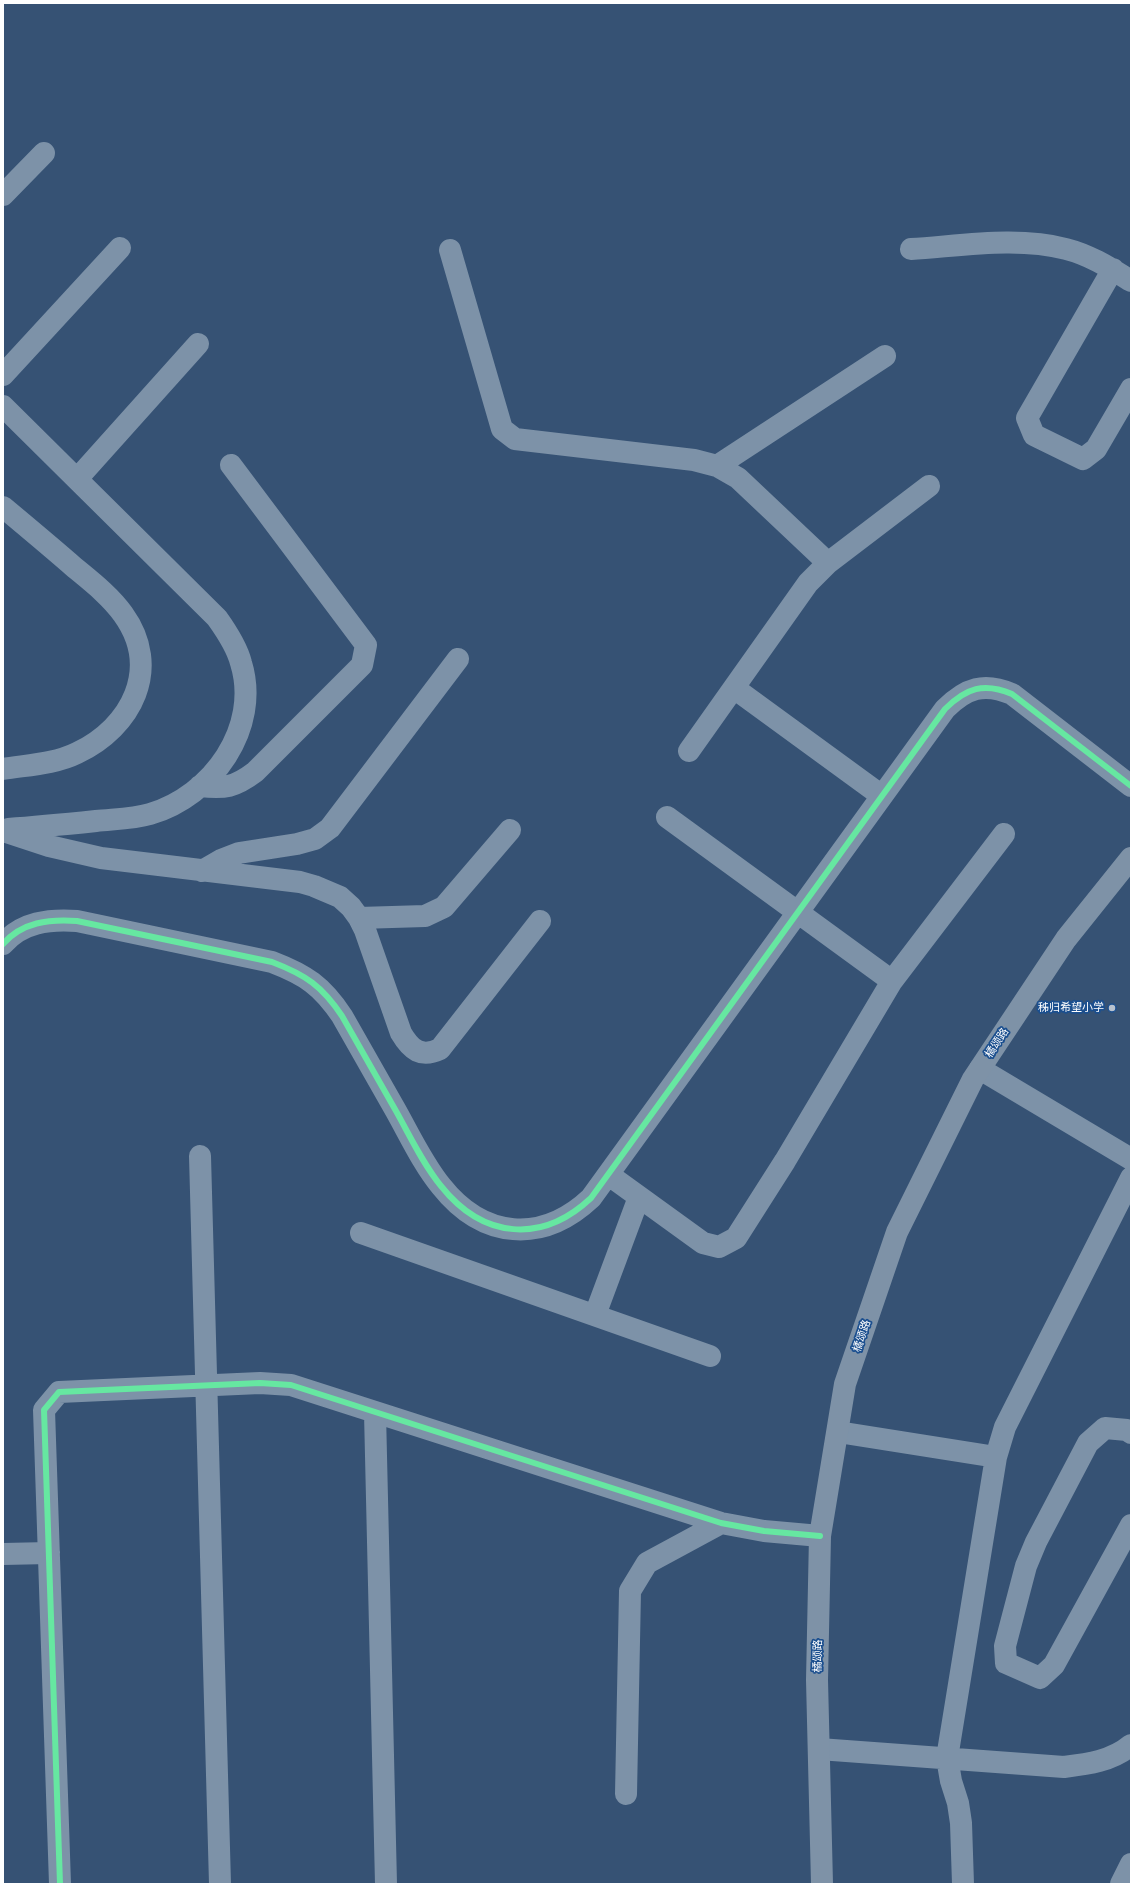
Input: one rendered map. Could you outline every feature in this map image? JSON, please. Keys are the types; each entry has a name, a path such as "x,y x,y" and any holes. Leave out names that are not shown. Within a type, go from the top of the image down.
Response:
{"highway":[{"name":"橘颂路","path":"822,1884 817,1680 820,1536 845,1384 897,1232 973,1079 1066,940 1131,858"}],"street":[{"path":"3,195 44,153"},
{"path":"911,249 1013,243 1040,244 1065,249 1090,257 1113,269 1131,281"},
{"path":"3,375 120,248"},
{"path":"450,250 502,429 515,439 694,460 717,466 738,478 828,563"},
{"path":"1113,269 1027,418 1034,435 1083,459 1096,449 1131,389"},
{"path":"77,479 198,344"},
{"path":"717,466 885,356"},
{"path":"3,406 206,606 227,632 235,647 242,664 246,695 244,711 233,744 225,760 200,786 168,807 150,814 132,817 3,830"},
{"path":"200,786 229,787 244,781 255,772 362,665 366,645 231,465"},
{"path":"689,751 808,583 828,563 929,486"},
{"path":"3,507 105,593 124,614 137,638 141,666 136,694 122,720 102,740 76,754 48,762 3,768"},
{"path":"202,871 221,860 239,853 297,844 316,839 330,828 458,658"},
{"path":"3,944 21,929 40,922 59,920 77,921 272,962 294,971 312,982 329,998 342,1016 427,1166 442,1187 469,1213 491,1224 503,1228 530,1230 556,1222 581,1208 591,1198 945,709 962,694 982,687 1002,690 1017,697 1131,786"},
{"path":"734,688 882,796"},
{"path":"667,817 892,981"},
{"path":"3,830 49,846 101,858 314,886 340,898 351,907 359,918 365,930 401,1033 407,1044 418,1052 430,1054 440,1050 540,921"},
{"path":"359,918 425,916 444,907 510,830"},
{"path":"608,1174 703,1244 719,1247 736,1238 785,1161 892,981 1004,834"},
{"path":"980,1069 1131,1159"},
{"path":"200,1156 220,1884"},
{"path":"963,1884 961,1823 958,1803 951,1781 948,1758 996,1457 1005,1427 1131,1178"},
{"path":"595,1315 639,1197"},
{"path":"361,1233 710,1356"},
{"path":"60,1884 44,1410 59,1392 260,1383 291,1385 721,1523 764,1531 820,1536"},
{"path":"375,1413 386,1884"},
{"path":"1131,1433 1127,1430 1105,1428 1088,1443 1036,1542 1026,1566 1005,1646 1006,1663 1040,1678 1054,1665 1131,1525"},
{"path":"838,1432 996,1457"},
{"path":"626,1794 630,1591 647,1563 721,1523"},
{"path":"3,1554 49,1553"},
{"path":"819,1749 1064,1767 1094,1763 1123,1752 1131,1745"},
{"path":"1121,1884 1131,1864"}],"cycle path":[{"path":"3,944 10,937 27,927 46,922 77,921 272,962 304,977 320,989 342,1016 434,1177 457,1204 475,1217 494,1225 513,1229 533,1228 553,1223 572,1213 591,1198 945,709 960,696 976,689 984,688 993,688 1012,694 1131,786"},
{"path":"60,1884 44,1410 59,1392 260,1383 291,1385 721,1523 764,1531 820,1536"}],"place":[{"name":"秭归希望小学","path":"1112,1008"}]}
